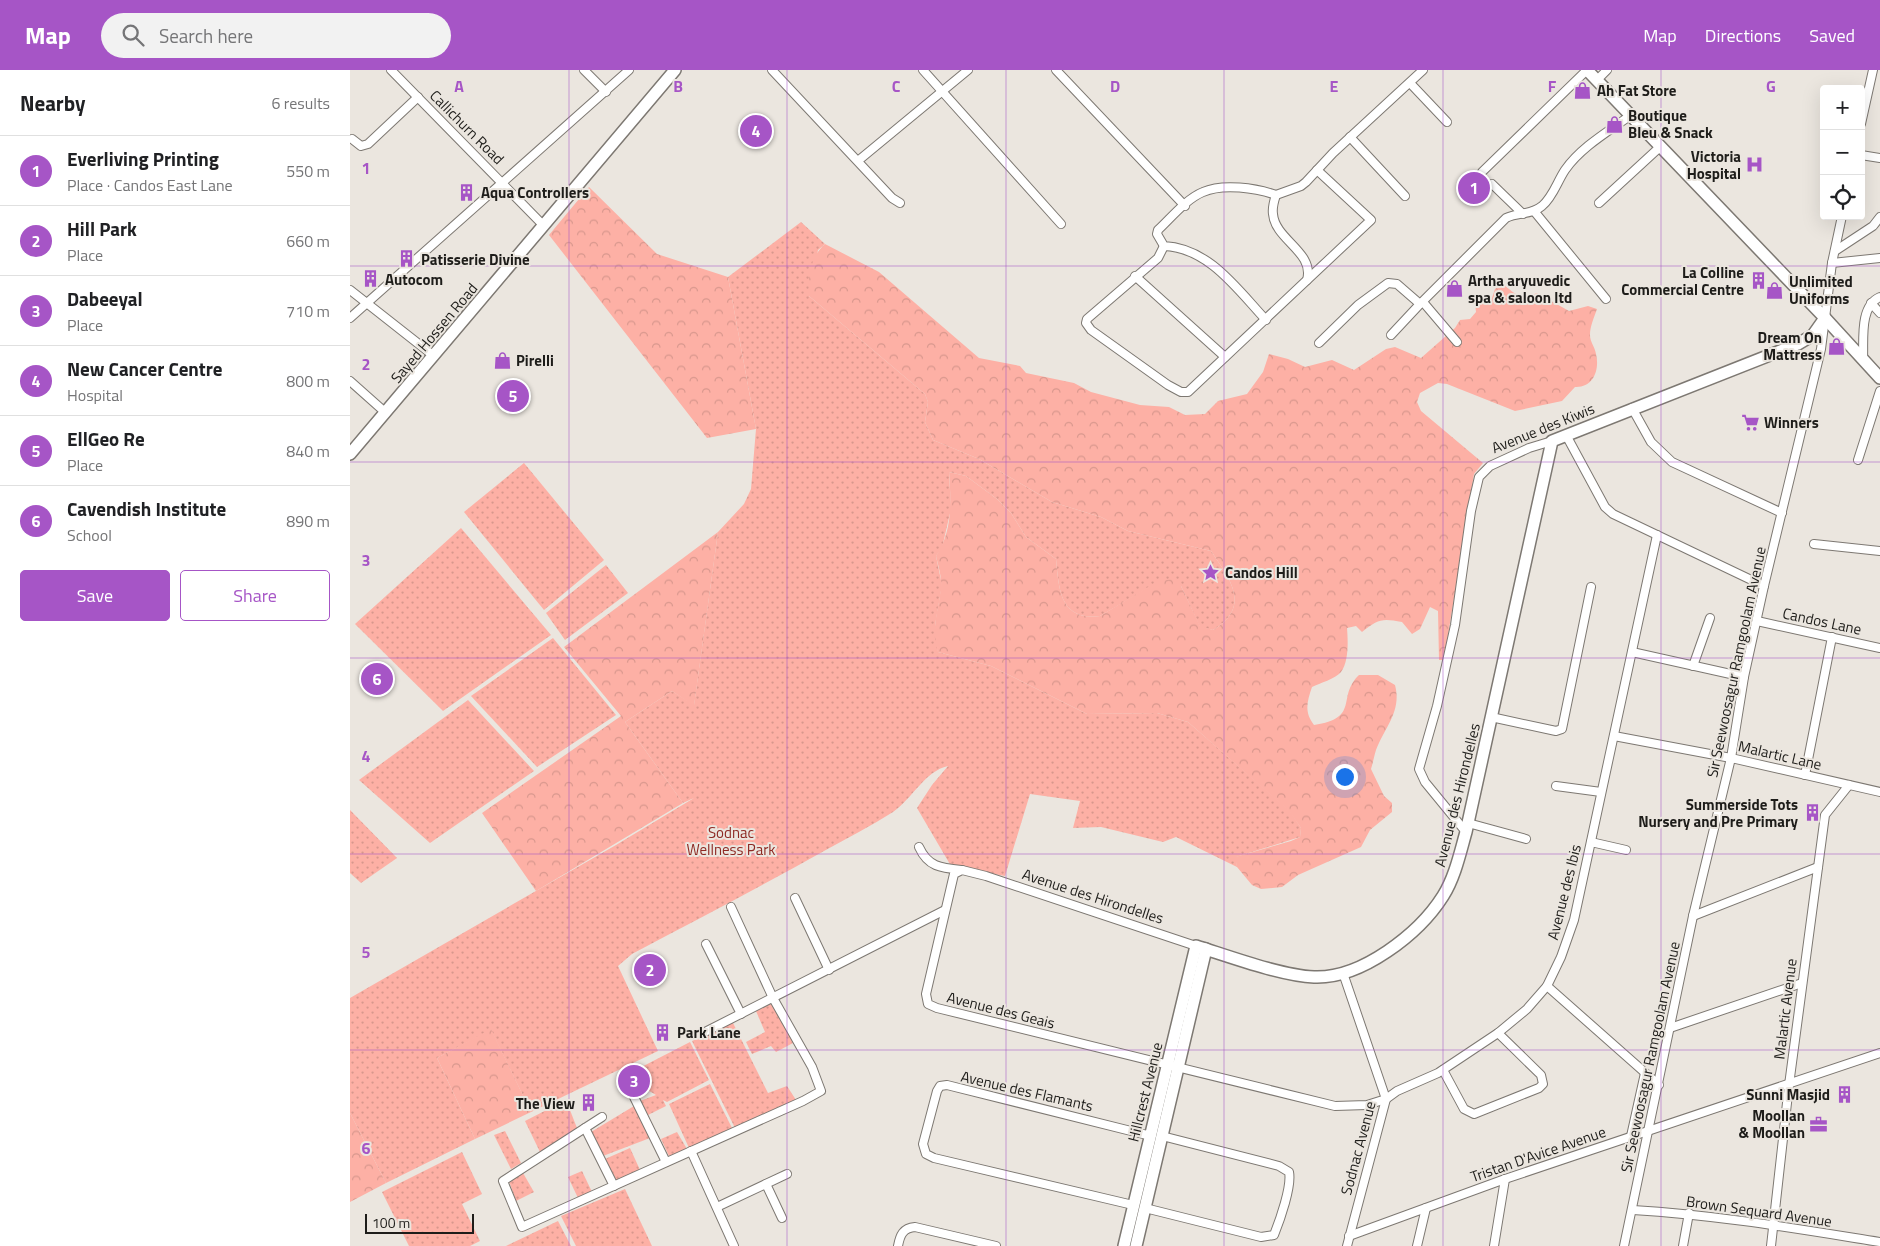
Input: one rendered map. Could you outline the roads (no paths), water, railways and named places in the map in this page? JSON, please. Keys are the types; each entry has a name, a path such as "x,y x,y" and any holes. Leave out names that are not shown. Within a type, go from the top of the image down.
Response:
{"main road":[{"name":"Sayed Hossen Road","path":"350,454 675,70"},
{"path":"1587,70 1825,318 1880,378"},
{"name":"Avenue des Kiwis","path":"1552,441 1798,344 1813,335 1825,318"},
{"name":"Avenue des Hirondelles","path":"1201,947 1297,975 1316,977 1343,973 1368,963 1390,949 1430,912 1443,896 1454,874 1467,827 1552,441"},
{"name":"Hillcrest Avenue","path":"1124,1246 1133,1205 1156,1136 1201,947"},
{"name":"Hillcrest Avenue","path":"1136,1246 1145,1208 1156,1136"}],"street":[{"name":"Callichurn Road","path":"391,70 544,226"},
{"path":"584,70 606,92"},
{"path":"350,318 629,70"},
{"path":"772,70 892,198 900,203"},
{"path":"923,70 1061,224"},
{"path":"858,160 944,92 968,70"},
{"path":"1056,70 1185,206"},
{"path":"1164,246 1157,237 1158,230 1203,192 1226,188 1264,191 1276,195 1301,186 1350,137 1424,70"},
{"path":"1482,172 1587,70"},
{"path":"1597,80 1607,70"},
{"path":"1865,109 1875,73"},
{"path":"1410,82 1447,122"},
{"path":"352,139 361,146 368,144 418,97"},
{"path":"1391,335 1494,228 1510,216 1534,211 1548,200 1565,170 1581,153 1631,115"},
{"path":"1350,137 1405,196"},
{"path":"1600,203 1661,146"},
{"path":"1865,155 1880,158"},
{"path":"1164,246 1158,258 1087,319 1087,327 1168,385 1182,392 1188,392 1371,220 1317,170"},
{"path":"1492,184 1523,214"},
{"path":"1276,195 1272,212 1274,221 1306,262 1309,273 1307,280"},
{"path":"1534,211 1606,300"},
{"path":"1835,251 1873,226 1880,217"},
{"name":"Sir Seewoosagur Ramgoolam Avenue","path":"1624,1246 1693,916 1731,758 1744,677 1820,349 1832,263 1841,220"},
{"path":"1164,246 1180,246 1198,254 1216,268 1266,320"},
{"path":"1832,263 1880,258"},
{"path":"1135,276 1225,357"},
{"path":"1319,343 1358,305 1388,283 1397,284 1421,303 1457,342"},
{"path":"350,290 434,356"},
{"path":"1863,360 1866,313 1871,303 1880,297"},
{"path":"1871,303 1880,313"},
{"path":"350,381 386,413"},
{"path":"1858,460 1880,391"},
{"path":"1632,408 1651,442 1672,462 1782,513"},
{"path":"1566,436 1605,507 1621,519 1764,586"},
{"name":"Avenue des Kiwis","path":"1467,827 1425,782 1419,769 1437,706 1455,625 1471,511 1479,477 1485,470 1529,448 1552,441"},
{"name":"Avenue des Ibis","path":"1173,1066 1335,1106 1361,1106 1386,1099 1397,1091 1443,1070 1498,1033 1527,1009 1547,986 1561,958 1574,920 1657,535"},
{"path":"1814,544 1880,551"},
{"path":"1492,717 1556,731 1562,729 1591,587"},
{"path":"1693,666 1710,618"},
{"name":"Candos Lane","path":"1757,621 1880,648"},
{"path":"1805,775 1832,637"},
{"path":"1632,652 1744,677"},
{"name":"Malartic Lane","path":"1614,736 1731,758 1880,792"},
{"name":"Malartic Avenue","path":"1771,1246 1789,1085 1824,814 1849,785"},
{"path":"1556,786 1601,792"},
{"path":"1467,827 1526,839"},
{"path":"1591,842 1626,850"},
{"name":"Avenue des Hirondelles","path":"919,847 928,862 935,867 962,870 986,876 1201,947"},
{"path":"1693,916 1818,867"},
{"name":"Avenue des Geais","path":"962,870 954,874 926,994 928,1004 1173,1066"},
{"path":"795,898 829,970"},
{"path":"602,1117 503,1181 522,1227 804,1101 821,1090 812,1067 773,998 731,908"},
{"path":"705,1032 945,910"},
{"path":"706,944 741,1014"},
{"name":"Sodnac Avenue","path":"1343,973 1386,1099 1347,1246"},
{"path":"1670,1028 1802,983"},
{"path":"1547,986 1658,1085"},
{"path":"1443,1070 1464,1109 1474,1114 1539,1088 1543,1084 1541,1074 1498,1033"},
{"name":"Tristan D'Avice Avenue","path":"1349,1236 1505,1179 1880,1053"},
{"path":"1631,1136 1645,1073"},
{"name":"Avenue des Flamants","path":"1133,1205 934,1158 926,1154 923,1144 937,1091 940,1086 947,1086 1156,1136"},
{"path":"634,1097 666,1162"},
{"path":"585,1128 614,1186"},
{"path":"1145,1208 1261,1236 1274,1235 1290,1180 1288,1172 1279,1166 1156,1136"},
{"path":"691,1151 734,1246"},
{"path":"717,1207 787,1174"},
{"path":"1494,1246 1505,1179"},
{"path":"766,1184 782,1218"},
{"path":"1417,1246 1426,1208"},
{"name":"Brown Sequard Avenue","path":"1633,1210 1688,1213 1772,1224 1880,1242"},
{"path":"1683,1246 1688,1213"},
{"path":"898,1246 903,1232 907,1228 915,1227 996,1246"}],"place":[{"name":"Ah Fat Store","path":"1583,90"},
{"name":"Boutique Bleu & Snack","path":"1614,124"},
{"name":"New Cancer Centre","path":"756,131"},
{"name":"Victoria Hospital","path":"1755,165"},
{"name":"Everliving Printing","path":"1474,188"},
{"name":"Aqua Controllers","path":"467,192"},
{"name":"Patisserie Divine","path":"407,259"},
{"name":"Autocom","path":"371,279"},
{"name":"La Colline Commercial Centre","path":"1758,281"},
{"name":"Artha aryuvedic spa & saloon ltd","path":"1454,289"},
{"name":"Unlimited Uniforms","path":"1775,290"},
{"name":"Dream On Mattress","path":"1836,346"},
{"name":"Pirelli","path":"502,360"},
{"name":"EllGeo Re","path":"513,396"},
{"name":"Winners","path":"1750,422"},
{"name":"Candos Hill","path":"1211,572"},
{"name":"Cavendish Institute","path":"377,679"},
{"name":"Summerside Tots Nursery and Pre Primary","path":"1812,813"},
{"name":"Hill Park","path":"650,970"},
{"name":"Park Lane","path":"663,1032"},
{"name":"Dabeeyal","path":"634,1081"},
{"name":"Sunni Masjid","path":"1844,1094"},
{"name":"The View","path":"589,1103"},
{"name":"Moollan & Moollan","path":"1819,1124"}],"park label":[{"name":"Sodnac Wellness Park","path":"731,840"}]}
